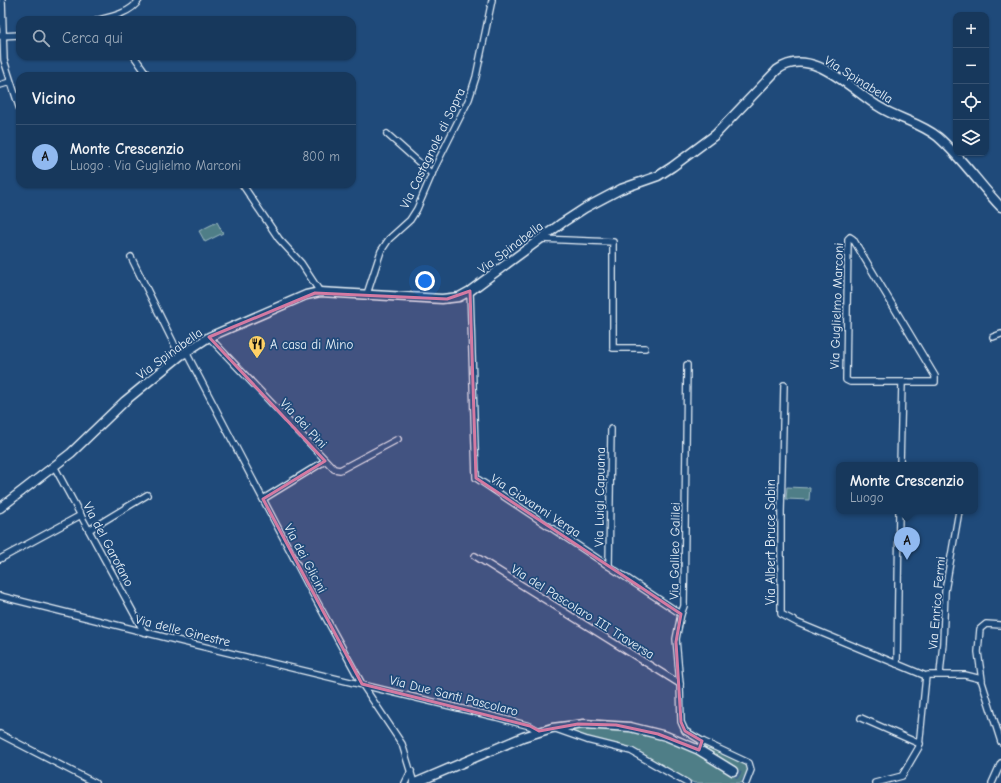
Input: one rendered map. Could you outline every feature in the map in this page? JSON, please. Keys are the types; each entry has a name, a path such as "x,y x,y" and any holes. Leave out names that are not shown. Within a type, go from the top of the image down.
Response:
{"street":[{"path":"2,0 4,60 16,99"},
{"path":"119,16 139,0"},
{"name":"Via Castagnole di Sopra","path":"367,294 381,251 389,239 414,214 472,93 492,0"},
{"path":"2,36 16,35"},
{"path":"137,60 145,72"},
{"name":"Via Spinabella","path":"0,508 74,450 130,397 183,354 209,337 287,303 320,292 446,299 459,297 470,291 586,208 621,189 658,176 672,167 714,135 777,70 786,65 807,63 822,69 880,108 935,135 947,146 1001,207"},
{"path":"0,85 10,82"},
{"path":"387,134 432,174"},
{"path":"245,188 279,239 301,263 320,292"},
{"name":"Via Guglielmo Marconi","path":"850,237 853,239 936,380 933,383 902,383 850,382 846,380 848,239 850,237"},
{"path":"542,239 613,242 613,348 645,348"},
{"name":"Via dei Glicini","path":"131,257 362,684 402,744 414,783"},
{"name":"Via Giovanni Verga","path":"470,291 476,478 681,614"},
{"path":"993,337 1001,334"},
{"name":"Via dei Pini","path":"209,337 334,469 340,470 398,439"},
{"name":"Via Galileo Galilei","path":"687,365 684,606 676,642 680,684 681,726 687,732 702,741"},
{"path":"900,462 902,383"},
{"name":"Via Albert Bruce Sabin","path":"784,385 781,613 790,619 926,676"},
{"name":"Via Luigi Capuana","path":"609,566 611,429"},
{"path":"263,499 325,461"},
{"name":"Via del Garofano","path":"54,466 144,632"},
{"path":"89,530 147,495"},
{"path":"897,664 899,514"},
{"name":"Via Enrico Fermi","path":"940,674 945,591 958,514"},
{"path":"0,559 81,515"},
{"name":"Via del Pascolaro III Traversa","path":"474,556 680,684"},
{"name":"Via delle Ginestre","path":"0,596 362,684"},
{"path":"1001,624 986,624 980,629 978,652 983,683 1001,742"},
{"path":"875,783 902,776 920,744 926,676 940,674 975,676 981,679 983,683"},
{"name":"Via Due Santi Pascolaro","path":"362,684 530,726 539,731"},
{"path":"861,718 920,744"},
{"path":"414,783 539,731 584,724 620,726 666,736 699,750 733,771"},
{"path":"552,728 571,735 631,751 687,783"},
{"path":"0,734 95,783"},
{"path":"699,750 702,741 749,763 751,770 746,783"},
{"path":"992,783 1001,763"},
{"path":"405,783 411,771"}],"highlighted area":[{"path":"470,291 476,478 681,614 676,642 681,722 685,731 702,741 699,750 658,734 616,725 578,724 539,731 530,726 362,684 263,499 325,461 209,337 315,293 447,299"}],"green space":[{"path":"217,222 223,233 205,242 199,231"},
{"path":"787,487 810,488 809,500 786,499"},
{"path":"576,727 620,729 659,736 735,768 703,747 704,744 745,763 749,768 743,783 694,783 635,751 564,730"}],"tunnel":[{"path":"733,771 752,783"}],"place":[{"name":"A casa di Mino","path":"257,359"},
{"name":"Monte Crescenzio","path":"907,560"}]}
